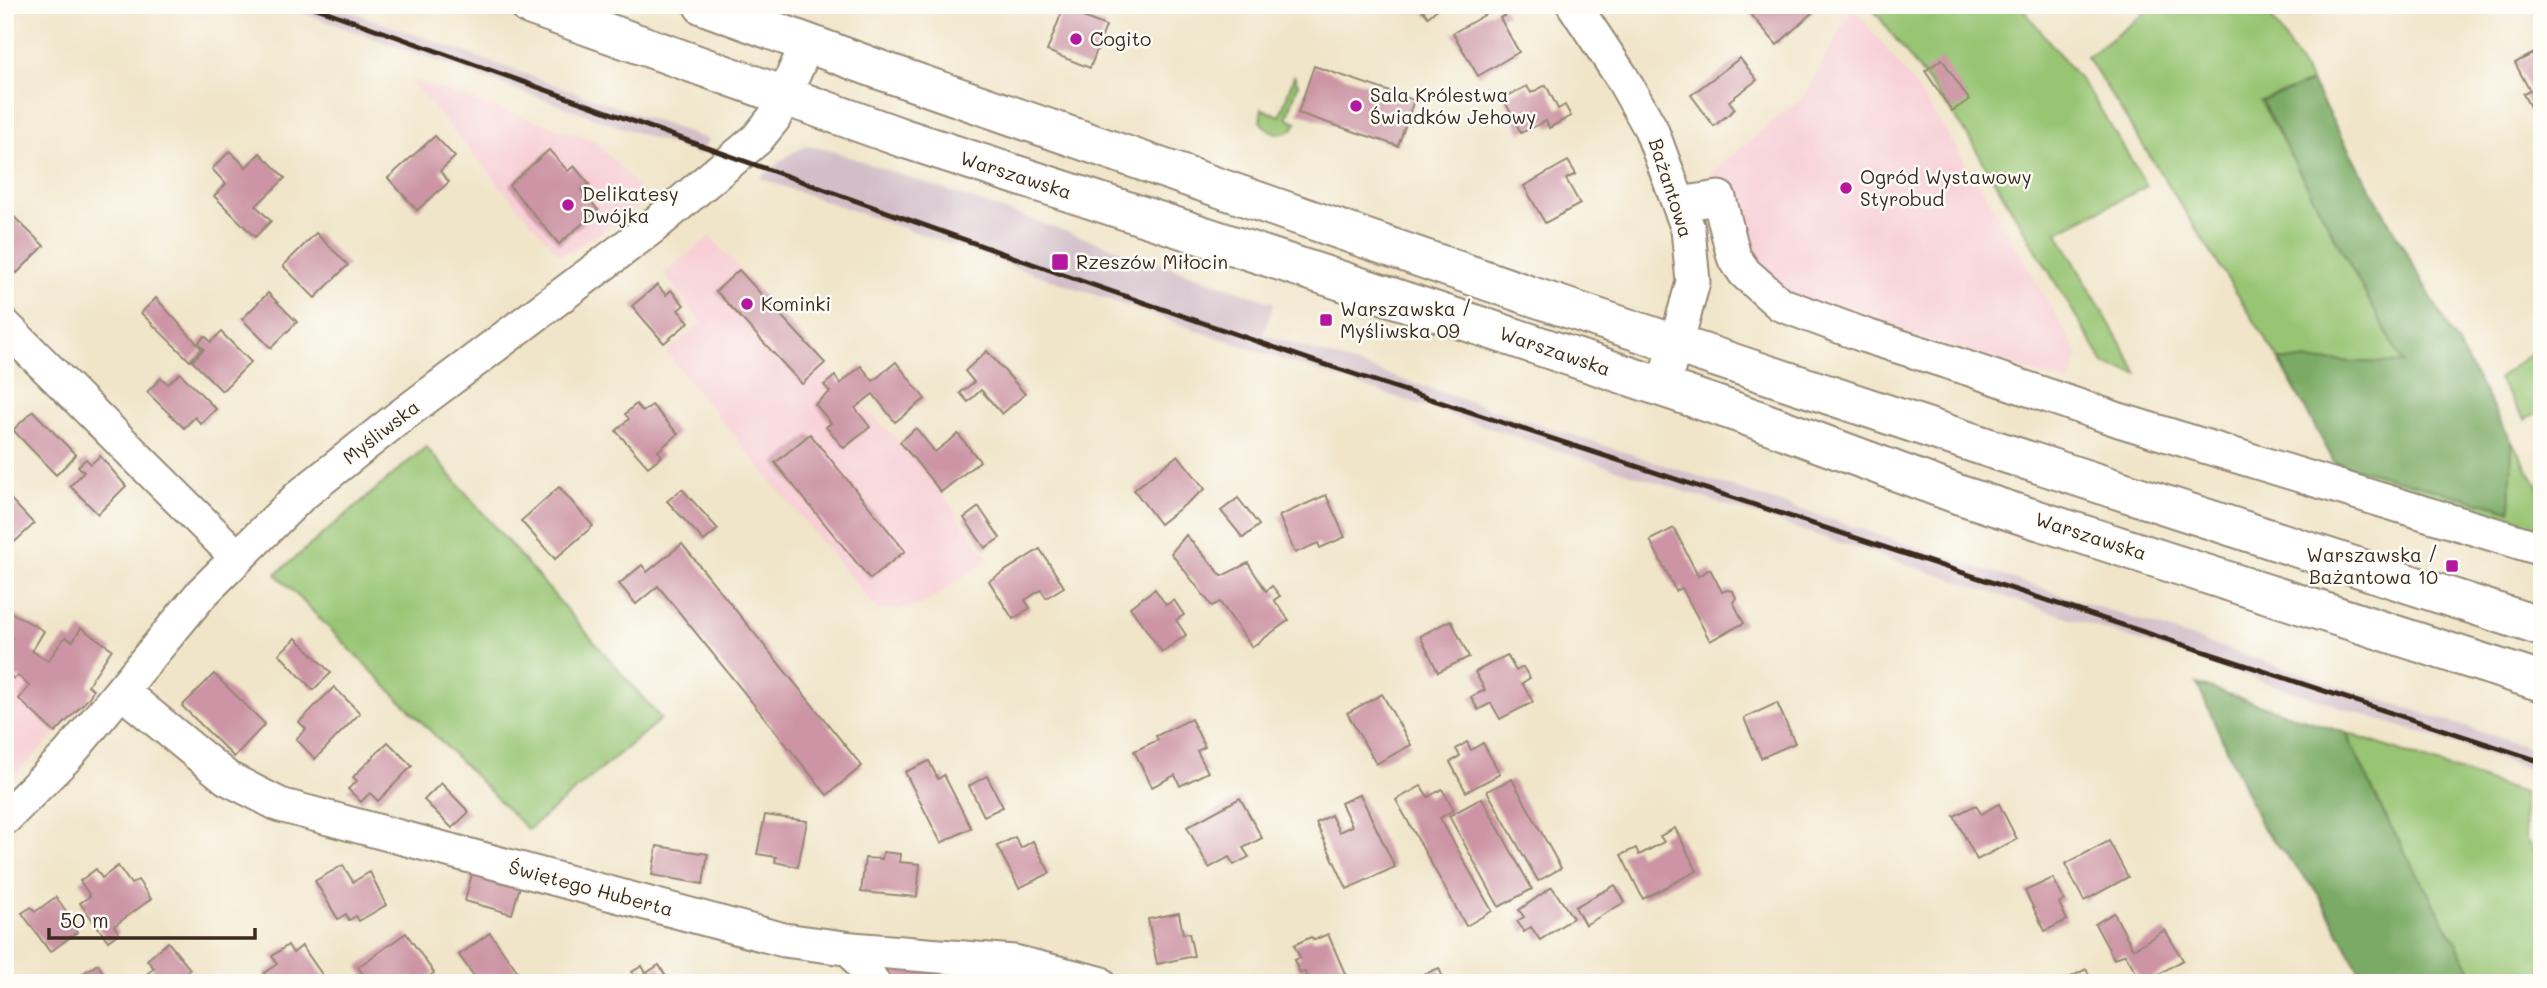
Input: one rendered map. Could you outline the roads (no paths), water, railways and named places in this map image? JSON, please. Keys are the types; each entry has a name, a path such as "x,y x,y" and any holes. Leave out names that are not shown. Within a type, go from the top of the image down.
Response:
{"main road":[{"name":"Warszawska","path":"529,5 903,138 1662,387 1960,495 2542,682"},
{"path":"703,5 880,70 1528,295 2542,627"}],"street":[{"name":"Bażantowa","path":"1574,5 1621,76 1651,128 1688,229 1693,282 1662,387"},
{"name":"Myśliwska","path":"8,811 63,761 202,593 300,496 358,449 651,228 757,139 774,118 808,42"},
{"path":"1679,204 1719,198 1734,257 1745,273 1780,304 1866,336 2119,420 2542,548"},
{"path":"5,326 237,557"},
{"name":"Świętego Huberta","path":"122,692 227,778 280,805 784,940 1014,962 1098,983"},
{"path":"852,948 873,983"}],"railway":[{"path":"308,5 1058,273 1311,360 2542,762"}],"place":[{"name":"Cogito","path":"1076,39"},
{"name":"Sala Królestwa Świadków Jehowy","path":"1356,106"},
{"name":"Ogród Wystawowy Styrobud","path":"1846,188"},
{"name":"Delikatesy Dwójka","path":"568,205"},
{"name":"Rzeszów Miłocin","path":"1060,262"},
{"name":"Kominki","path":"747,304"},
{"name":"Warszawska / Myśliwska 09","path":"1326,320"},
{"name":"Warszawska / Bażantowa 10","path":"2452,566"}]}
